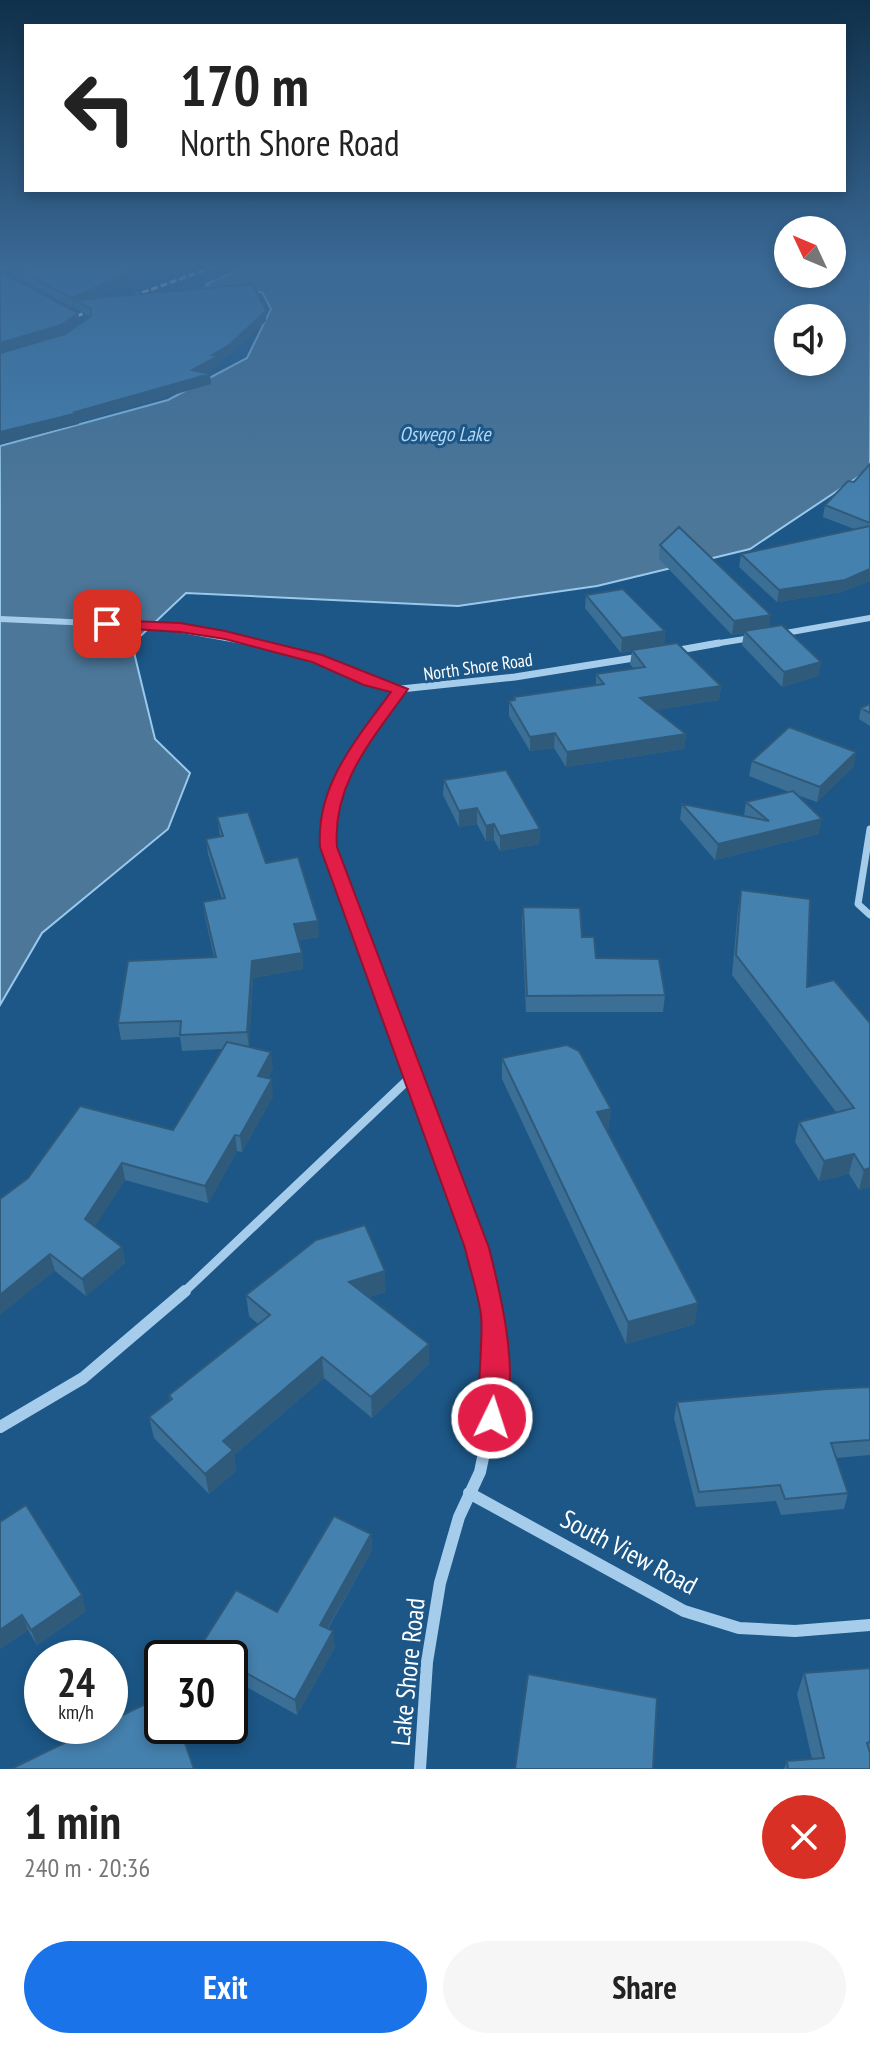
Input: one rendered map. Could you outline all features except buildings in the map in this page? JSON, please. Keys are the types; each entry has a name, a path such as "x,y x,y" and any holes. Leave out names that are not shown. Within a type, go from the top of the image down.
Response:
{"street":[{"path":"769,636 870,618"},
{"name":"North Shore Road","path":"0,619 160,626 207,632 297,653 369,682 401,689 515,677 649,655"},
{"path":"664,653 754,638"},
{"name":"Lake Shore Road","path":"401,689 355,752 335,788 326,820 332,864 477,1248 493,1314 496,1365 492,1418 479,1474 447,1553 430,1630 420,1769"},
{"path":"870,829 858,904 870,915"},
{"path":"0,1427 83,1378 311,1175 413,1075"},
{"name":"South View Road","path":"469,1493 684,1611 739,1628 795,1631 870,1625"}],"water":[{"name":"Oswego Lake","path":"253,347 774,347 774,376 846,376 846,347 870,347 870,469 750,549 597,586 458,606 186,593 132,644 155,739 190,773 168,829 42,933 0,1005 0,446 168,400 247,358"}],"route":[{"path":"107,624 180,628 225,635 317,659 369,682 401,689 355,752 335,788 326,820 328,847 477,1248 493,1314 496,1365 492,1418"}]}
